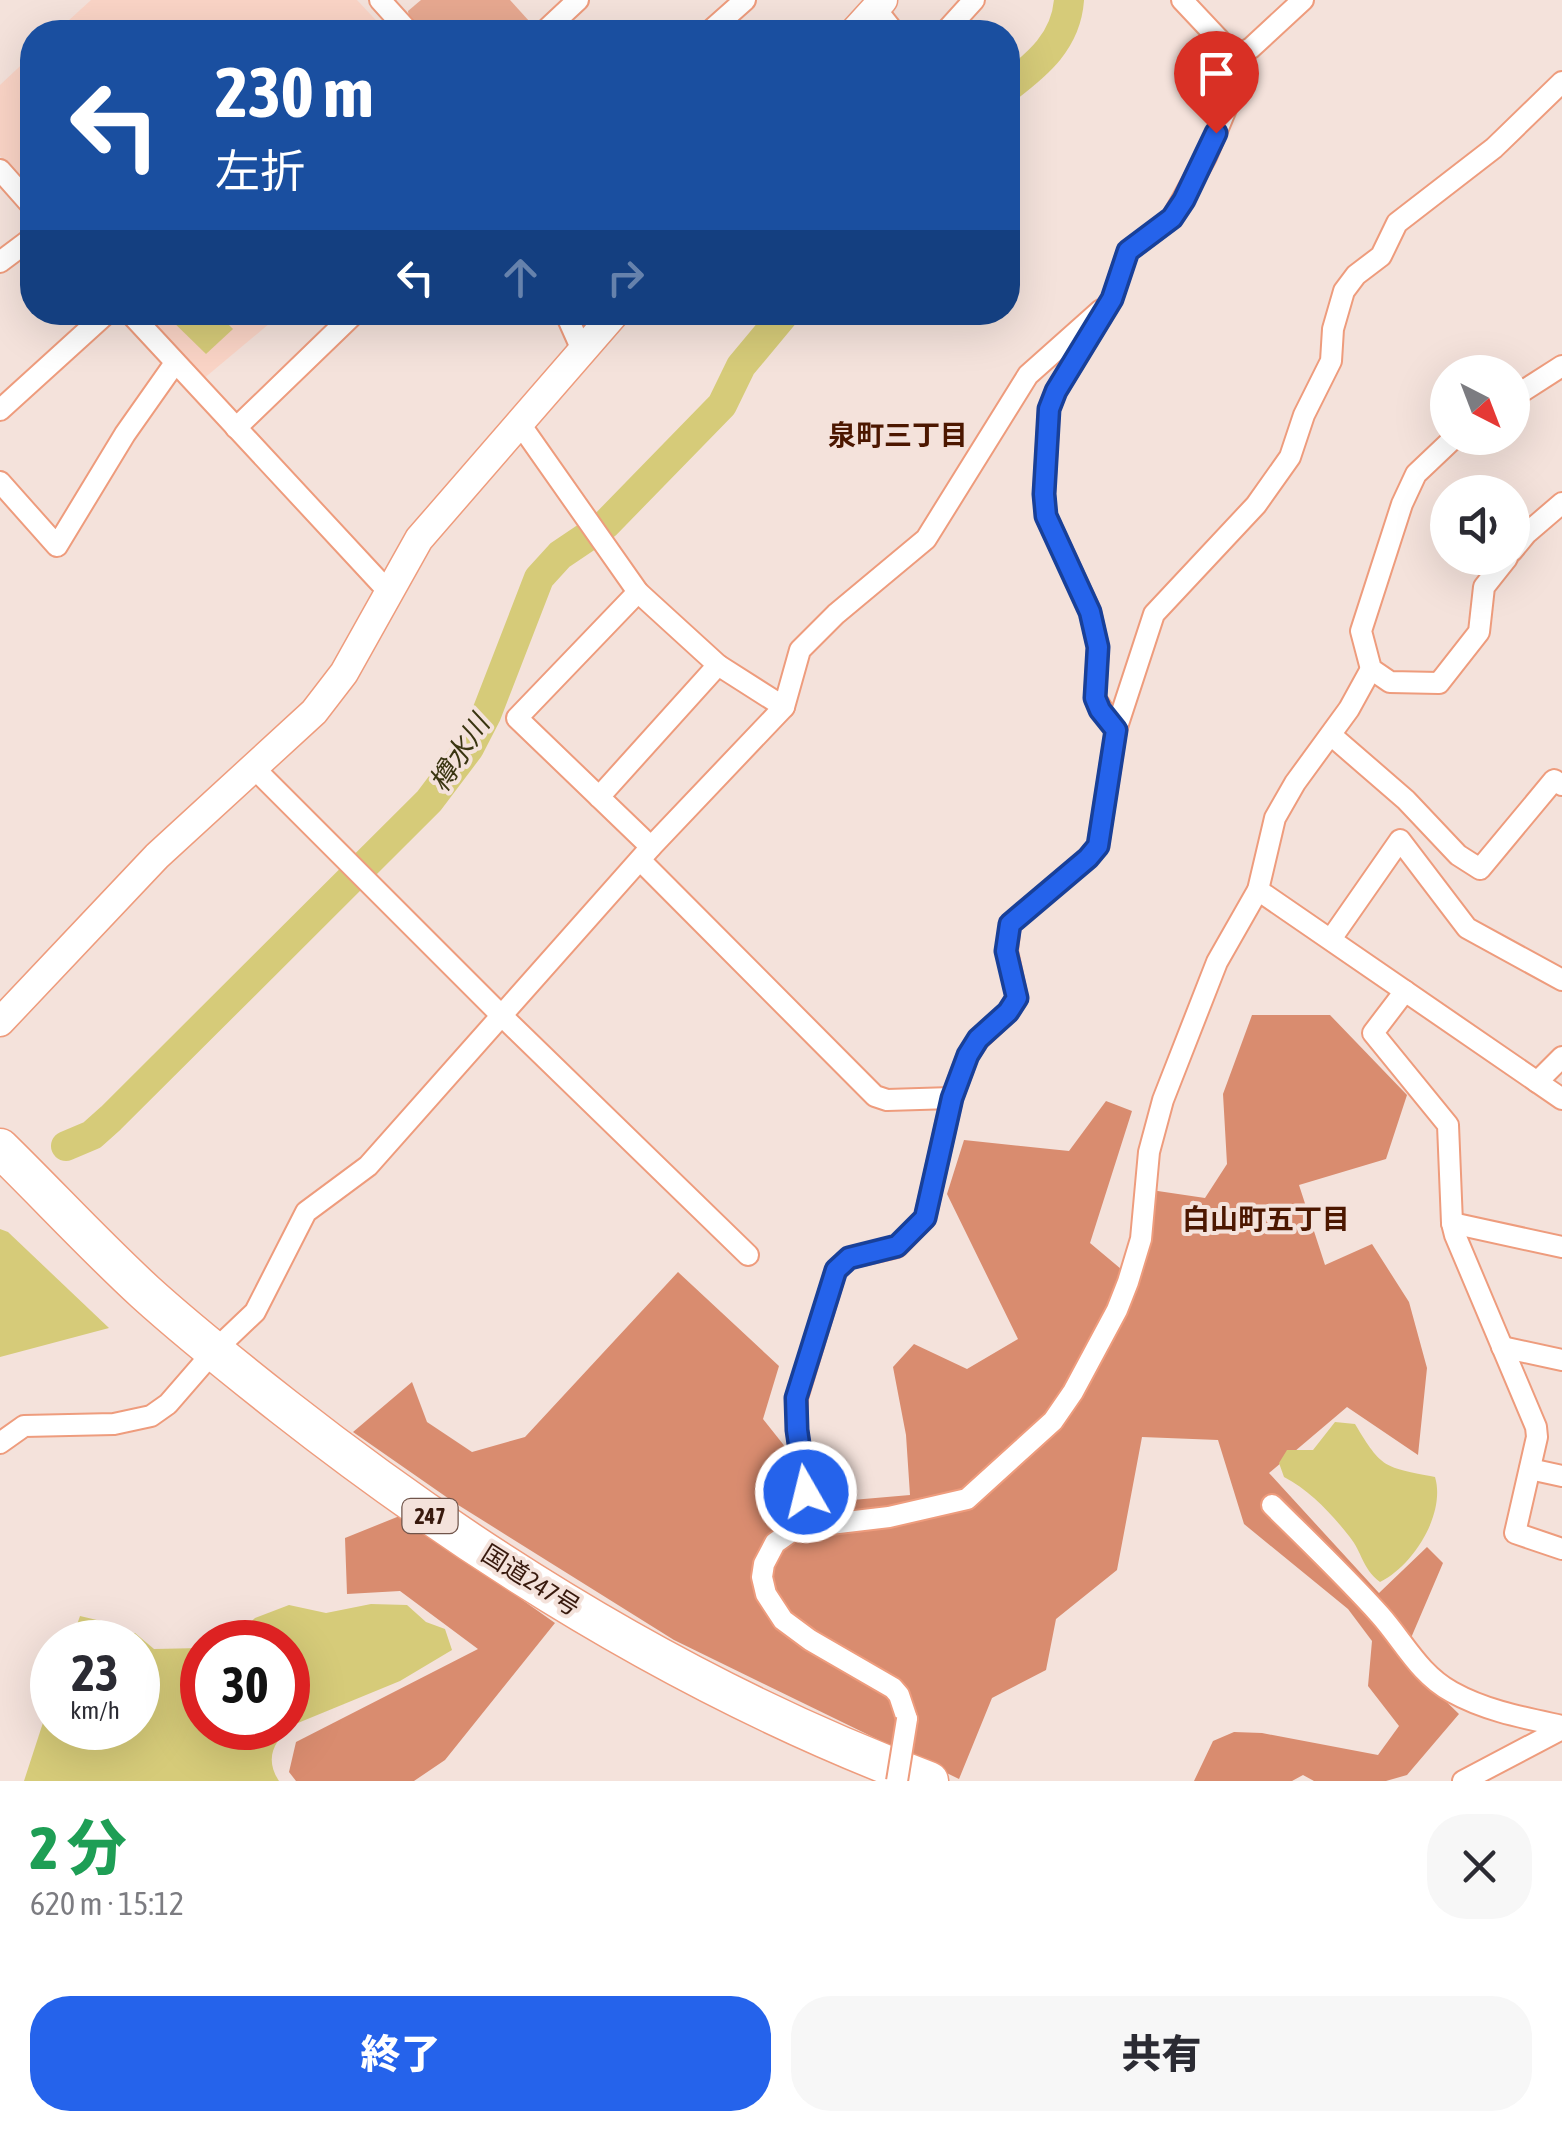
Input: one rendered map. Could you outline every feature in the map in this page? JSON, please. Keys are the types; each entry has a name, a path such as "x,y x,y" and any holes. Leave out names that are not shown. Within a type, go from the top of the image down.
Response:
{"highway":[{"name":"国道247号","path":"0,1148 144,1290 369,1474 571,1606 776,1715 872,1760 929,1781"}],"street":[{"path":"557,20 578,0"},
{"path":"722,20 745,0"},
{"path":"956,20 974,0"},
{"path":"1182,0 1230,51 1242,53 1303,0"},
{"path":"1116,730 1096,705 1096,632 1070,563 1046,516 1049,409 1112,299 1128,251 1172,218 1206,157 1226,109 1230,51"},
{"path":"796,1528 795,1518 806,1492 796,1398 836,1270 849,1258 897,1246 925,1218 952,1098 968,1055 1017,998 1006,951 1010,924 1098,846 1116,730 1154,614 1256,505 1290,457 1304,414 1331,361 1332,328 1344,291 1356,275 1381,256 1398,223 1494,148 1562,82"},
{"path":"0,170 20,192"},
{"path":"0,1443 16,1430 32,1424 96,1426 151,1416 168,1404 255,1312 306,1212 368,1166 646,853 784,707 800,650 836,614 926,539 1028,376 1112,299"},
{"path":"0,410 94,325"},
{"path":"141,325 387,590"},
{"path":"236,428 343,325"},
{"path":"571,325 582,350"},
{"path":"0,1022 157,856 314,712 344,673 418,539 604,325"},
{"path":"0,482 58,546 125,434 175,363"},
{"path":"1530,386 1562,366"},
{"path":"520,424 638,592 718,665 784,707"},
{"path":"1435,455 1422,466 1402,504 1361,630 1371,669 1390,682 1439,683 1480,632 1484,586 1493,575"},
{"path":"1530,531 1562,503"},
{"path":"638,592 517,718 600,797 646,853 874,1096 887,1100 952,1098"},
{"path":"600,797 718,665"},
{"path":"898,1781 907,1719 899,1695 794,1629 772,1608 762,1577 764,1564 774,1543 796,1528 903,1515 966,1500 1052,1422 1073,1392 1122,1296 1140,1239 1149,1152 1164,1100 1216,962 1258,890 1276,818 1371,669"},
{"path":"1331,735 1406,800 1458,856 1480,869 1554,780 1562,785"},
{"path":"254,768 501,1016 748,1255"},
{"path":"1332,939 1400,840 1467,928 1562,980"},
{"path":"1258,890 1562,1100"},
{"path":"1405,991 1373,1033 1448,1124 1452,1223 1536,1427 1515,1533 1562,1549"},
{"path":"1537,1082 1562,1057"},
{"path":"1452,1223 1562,1247"},
{"path":"1502,1347 1562,1360"},
{"path":"1530,1469 1562,1476"},
{"path":"1272,1505 1378,1612 1402,1646 1438,1682 1479,1704 1562,1728"},
{"path":"1463,1781 1562,1728"}],"shaded area":[{"path":"91,0 357,0 376,20 69,20"},
{"path":"421,0 510,0 528,20 411,20 408,11"},
{"path":"20,66 20,178 0,156 0,85"},
{"path":"152,325 268,325 202,380"},
{"path":"176,325 229,325 233,329 206,354"},
{"path":"1252,1015 1330,1015 1407,1095 1386,1159 1299,1185 1325,1265 1372,1244 1409,1302 1427,1368 1418,1455 1347,1407 1269,1473 1379,1593 1427,1547 1443,1563 1402,1659 1459,1714 1407,1775 1386,1781 1314,1781 1303,1775 1292,1781 1194,1781 1213,1741 1234,1732 1262,1733 1378,1755 1399,1726 1368,1686 1372,1641 1348,1609 1244,1524 1218,1440 1142,1437 1117,1570 1056,1619 1046,1670 992,1698 959,1779 674,1640 455,1503 353,1432 412,1382 427,1422 472,1452 525,1437 678,1272 779,1366 763,1419 829,1502 910,1495 906,1435 893,1367 914,1344 967,1369 1018,1339 947,1194 964,1140 1069,1151 1106,1101 1132,1111 1090,1243 1121,1269 1151,1190 1205,1198 1227,1164 1223,1094"},
{"path":"0,1229 8,1232 109,1328 0,1357"},
{"path":"1335,1422 1355,1424 1386,1464 1435,1477 1436,1507 1424,1537 1404,1564 1380,1582 1342,1527 1311,1495 1284,1477 1279,1463 1287,1450 1313,1450"},
{"path":"402,1515 555,1623 445,1760 414,1781 296,1781 289,1772 294,1750 310,1750 310,1735 478,1649 400,1591 347,1594 345,1538"},
{"path":"371,1604 407,1605 426,1622 445,1629 452,1650 400,1681 310,1718 310,1620 253,1620 289,1605 326,1613"},
{"path":"180,1648 180,1750 273,1750 272,1765 279,1781 24,1781 34,1750 160,1750 160,1649"}],"waterway":[{"name":"樽水川","path":"1020,77 1049,50 1062,28 1069,0"},
{"name":"樽水川","path":"66,1146 92,1135 111,1118 429,801 469,748 486,715 539,578 560,555 606,524 722,405 741,366 775,325"}],"district":[{"name":"泉町三丁目","path":"898,435"},
{"name":"白山町五丁目","path":"1266,1219"}],"route":[{"path":"806,1492 796,1398 836,1270 849,1258 897,1246 925,1218 952,1098 968,1055 1017,998 1006,951 1010,924 1098,846 1116,730 1096,705 1098,647 1090,612 1046,516 1049,409 1112,299 1128,251 1172,218 1216,133"}]}
